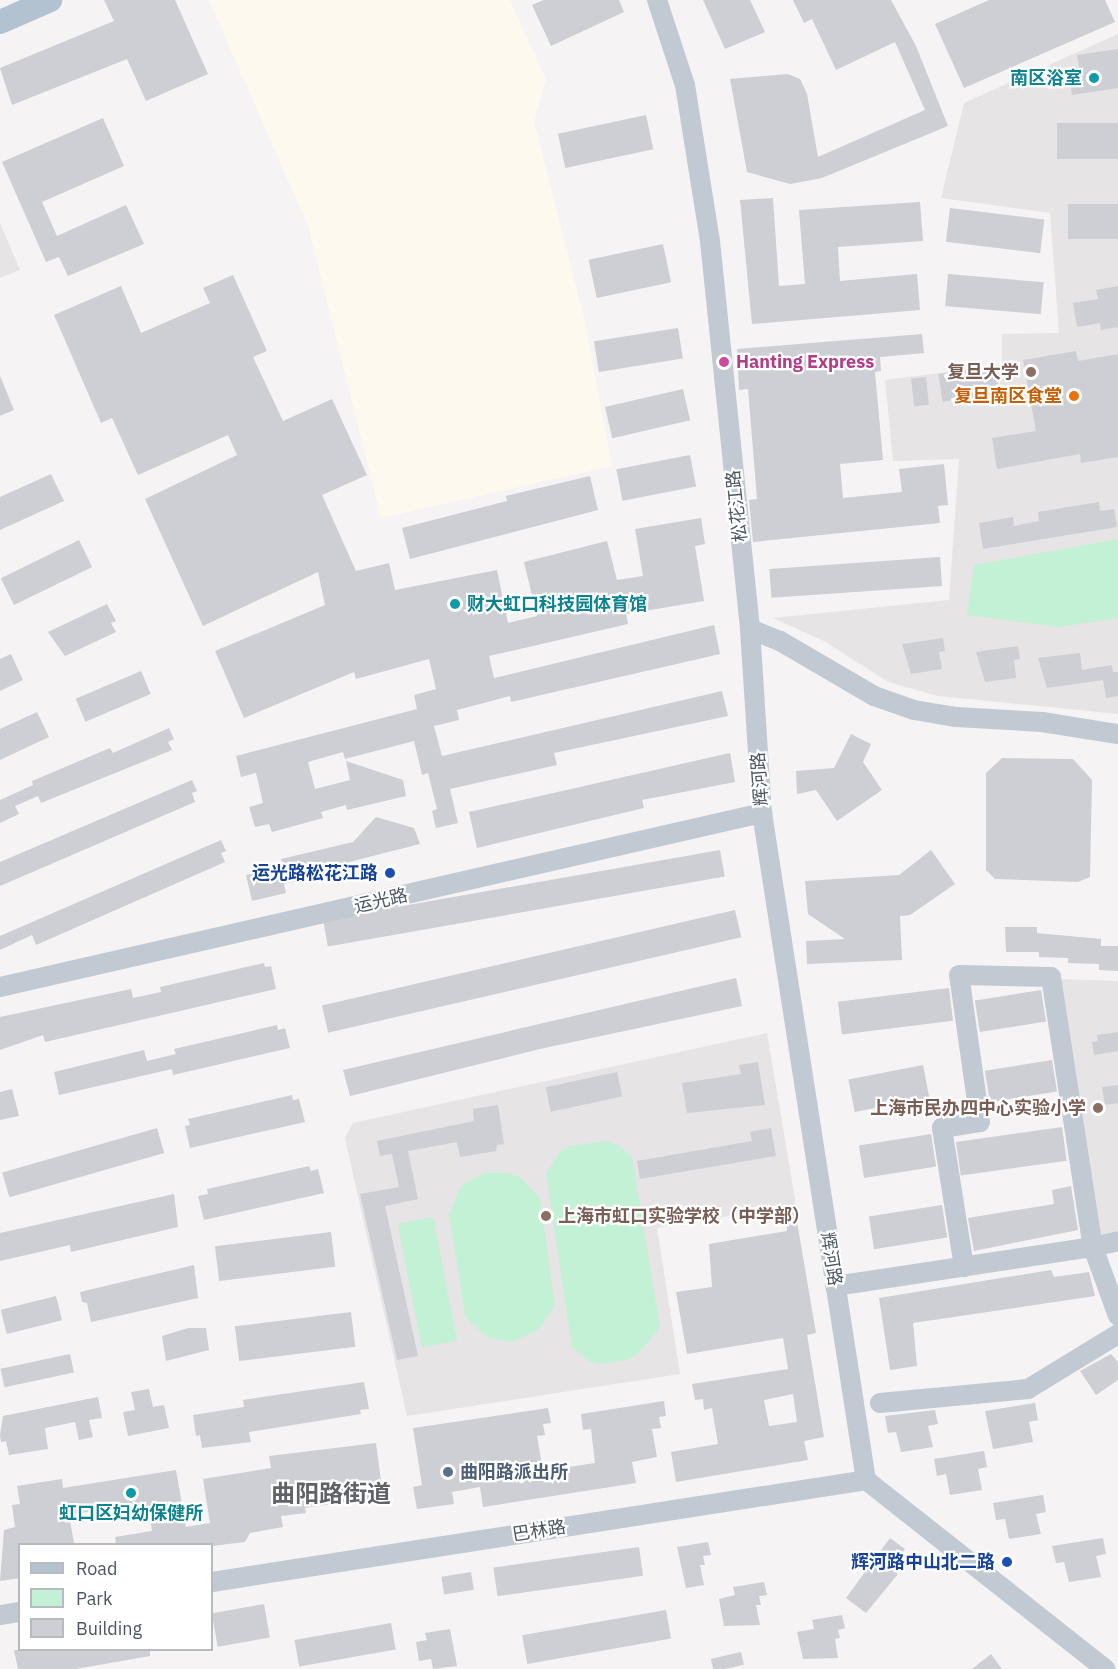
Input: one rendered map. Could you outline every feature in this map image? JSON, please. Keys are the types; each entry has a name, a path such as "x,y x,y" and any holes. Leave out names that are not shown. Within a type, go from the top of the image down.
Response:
{"main road":[{"path":"0,22 50,0"}],"street":[{"name":"松花江路","path":"657,0 685,85 710,241 750,629"},
{"path":"750,629 805,654 874,696 914,710 956,717 1042,722 1118,734"},
{"name":"辉河路","path":"750,629 762,813 866,1480"},
{"name":"运光路","path":"0,987 762,813"},
{"path":"964,1267 942,1128 980,1122 959,975 1051,977 1093,1247 1118,1316"},
{"path":"835,1286 1093,1247 1118,1241"},
{"path":"880,1403 1028,1389 1118,1334"},
{"path":"866,1480 1105,1669"},
{"name":"巴林路","path":"213,1582 866,1480"},
{"path":"0,1615 18,1612"}],"shaded area":[{"path":"209,0 510,0 546,79 534,122 584,317 612,466 381,518 308,226"},
{"name":"复旦大学","path":"1118,34 1118,714 938,696 888,682 826,642 773,618 949,600 959,459 893,461 885,380 1002,365 1002,334 1059,333 1050,213 941,198 964,103"},
{"path":"0,223 20,270 0,278"},
{"name":"上海市民办四中心实验小学","path":"1058,979 1118,981 1118,1234 1098,1238"},
{"name":"上海市虹口实验学校（中学部）","path":"767,1033 796,1205 657,1228 680,1374 407,1416 345,1138 353,1123"}],"green space":[{"path":"1118,539 1118,618 1059,627 967,615 974,565"},
{"path":"606,1141 619,1146 632,1157 660,1327 638,1354 627,1360 599,1364 589,1361 572,1347 546,1174 560,1152 570,1146"},
{"path":"484,1173 508,1173 521,1178 540,1198 555,1305 539,1329 512,1342 487,1337 466,1318 449,1214 461,1186"},
{"path":"433,1217 457,1341 422,1348 398,1224"}],"building":[{"path":"104,0 175,0 208,74 146,101 127,59 12,105 0,68 114,21"},
{"path":"544,0 619,0 624,12 551,46 532,5"},
{"path":"703,0 750,0 765,32 725,49"},
{"path":"793,0 891,0 916,46 948,126 822,178 790,184 747,172 730,79 788,74 800,79 807,94 818,157 925,110 895,42 836,70 812,19 804,23"},
{"path":"989,0 1105,0 1115,22 964,88 935,24"},
{"name":"南区浴室","path":"1118,49 1118,88 1072,95 1068,69 1079,67 1077,55"},
{"path":"646,115 653,149 565,168 558,134"},
{"path":"103,118 124,166 42,202 57,236 126,205 144,244 68,276 59,257 46,262 2,162"},
{"path":"1057,123 1118,123 1118,159 1057,159"},
{"path":"773,198 779,286 805,284 799,210 920,202 923,241 838,247 840,281 917,274 920,310 752,324 740,200"},
{"path":"1068,204 1118,204 1118,239 1068,239"},
{"path":"950,208 1044,220 1040,253 946,242"},
{"path":"663,244 671,282 597,298 589,260"},
{"path":"948,274 1044,282 1041,314 945,306"},
{"path":"233,275 267,351 253,357 283,421 332,399 367,475 322,495 356,571 389,563 395,590 497,570 508,623 537,616 524,562 607,541 617,580 643,576 635,529 701,518 705,544 695,546 704,601 626,614 628,624 489,656 494,678 714,625 720,654 511,702 510,696 457,710 459,720 434,726 442,756 722,691 728,716 554,753 557,765 450,789 458,823 436,828 432,811 437,809 428,773 422,775 414,741 345,759 343,752 308,762 315,789 350,780 346,761 403,780 406,796 347,810 346,805 321,812 323,818 272,832 269,824 255,827 249,807 263,803 256,773 241,777 236,756 417,709 414,695 436,689 429,659 356,679 354,672 244,718 215,651 325,605 318,572 203,626 145,499 237,455 228,435 138,475 112,418 101,423 54,315 121,286 141,333 210,303 203,288"},
{"path":"1118,286 1118,327 1101,330 1100,323 1077,327 1073,303 1098,299 1096,290"},
{"path":"678,328 683,359 599,372 594,341"},
{"path":"922,334 924,353 880,357 881,371 875,372 883,460 840,464 843,498 902,492 899,469 944,464 948,505 938,506 940,523 753,542 749,500 757,499 748,389 739,390 737,349"},
{"name":"复旦南区食堂","path":"1076,351 1078,361 1118,354 1118,457 1081,463 1080,454 997,469 992,438 1036,431 1023,360"},
{"path":"995,366 999,394 942,402 939,374"},
{"path":"0,376 14,410 0,416"},
{"path":"926,377 929,405 914,406 911,379"},
{"path":"683,389 690,420 612,438 605,407"},
{"path":"690,455 696,486 622,501 616,469"},
{"path":"51,474 64,501 0,530 0,497"},
{"path":"590,476 598,510 410,559 402,528 507,501 506,496"},
{"path":"1099,502 1100,511 1114,509 1117,527 983,549 979,523 1013,517 1014,526 1039,521 1038,512"},
{"path":"79,540 92,567 14,605 1,578"},
{"path":"940,557 942,586 771,598 769,569"},
{"path":"107,604 116,621 111,623 116,632 65,656 48,632"},
{"path":"943,638 945,651 939,652 942,669 911,674 902,644"},
{"path":"1018,646 1020,659 1014,660 1016,678 985,682 976,652"},
{"path":"1080,653 1082,670 1112,665 1113,672 1118,672 1118,696 1106,698 1103,680 1047,688 1038,658"},
{"path":"11,654 23,680 0,691 0,659"},
{"path":"141,671 151,694 85,722 76,699"},
{"path":"37,712 49,737 0,760 0,729"},
{"path":"169,728 174,739 168,742 172,750 41,803 38,796 15,806 19,814 0,823 0,800 33,785 32,781 110,748 113,753"},
{"path":"851,734 871,744 863,762 882,790 837,821 816,790 797,794 796,771 834,768"},
{"path":"730,753 735,782 642,800 644,808 477,848 469,812"},
{"path":"1002,758 1073,759 1092,780 1090,877 1078,882 995,879 986,870 986,773"},
{"path":"192,780 197,791 192,793 195,802 0,886 0,862"},
{"path":"376,817 414,828 420,844 341,864 342,870 284,884 286,893 252,901 246,875 283,866 281,859 353,842"},
{"path":"221,840 226,851 221,853 225,862 36,945 32,935 0,950 0,936"},
{"path":"720,850 725,877 328,947 323,920"},
{"path":"931,850 955,884 910,915 900,916 902,960 807,964 806,941 845,939 808,914 805,881 899,875"},
{"path":"735,910 741,937 328,1033 322,1005"},
{"path":"1005,927 1037,927 1037,933 1101,939 1101,946 1118,946 1118,971 1099,970 1099,964 1068,963 1068,958 1039,957 1039,952 1006,952"},
{"path":"264,963 265,967 271,966 276,989 45,1042 43,1035 0,1050 0,1017 131,989 133,998 161,992 160,987"},
{"path":"736,978 742,1006 540,1049 350,1096 343,1070"},
{"path":"949,988 953,1021 842,1034 838,1002"},
{"path":"1041,990 1046,1022 980,1032 975,1000"},
{"path":"277,1025 278,1030 285,1028 290,1048 173,1075 172,1069 59,1095 54,1072 144,1050 147,1061 176,1054 174,1049"},
{"path":"1118,1032 1118,1051 1094,1055 1092,1042 1098,1041 1097,1035"},
{"path":"1052,1060 1057,1092 990,1102 985,1071"},
{"path":"758,1062 765,1105 687,1113 682,1083 741,1074 739,1065"},
{"path":"923,1065 929,1097 855,1112 848,1080"},
{"path":"617,1072 622,1096 551,1112 546,1087"},
{"path":"1118,1085 1118,1103 1105,1105 1102,1087"},
{"path":"12,1089 19,1116 0,1120 0,1092"},
{"path":"292,1095 293,1100 299,1099 305,1122 190,1148 185,1126 190,1125 188,1119"},
{"path":"498,1105 504,1144 497,1145 496,1151 460,1157 457,1142 408,1151 418,1199 385,1206 418,1356 397,1360 360,1194 399,1187 392,1154 380,1156 377,1141 474,1121 473,1109"},
{"path":"1062,1127 1067,1161 961,1176 956,1142"},
{"path":"157,1128 164,1153 9,1197 2,1172"},
{"path":"771,1128 776,1156 640,1179 637,1161 752,1141 750,1132"},
{"path":"931,1134 936,1167 864,1178 859,1145"},
{"path":"309,1166 311,1171 318,1169 324,1193 204,1220 198,1196 208,1194 207,1189"},
{"path":"1071,1186 1078,1230 974,1251 968,1218 1054,1204 1052,1190"},
{"path":"174,1194 178,1227 71,1252 70,1245 0,1261 0,1233"},
{"path":"794,1204 816,1333 807,1335 824,1437 804,1441 808,1460 676,1482 671,1452 718,1444 712,1408 704,1410 703,1399 695,1400 692,1384 788,1369 783,1338 687,1354 676,1292 712,1287 709,1244 787,1231 787,1205","holes":["793,1394 797,1422 769,1426 764,1400"]},
{"path":"942,1205 947,1238 874,1249 869,1217"},
{"path":"331,1232 335,1267 219,1281 215,1246"},
{"path":"194,1265 198,1298 91,1322 87,1303 82,1302 80,1292"},
{"path":"1051,1270 1054,1277 1089,1272 1095,1296 913,1323 917,1366 890,1370 879,1298"},
{"path":"56,1296 62,1320 7,1334 1,1310"},
{"path":"351,1312 355,1347 239,1361 235,1326"},
{"path":"188,1328 206,1328 209,1350 166,1361 162,1336"},
{"path":"70,1354 74,1373 5,1387 1,1369"},
{"path":"1111,1354 1118,1362 1118,1380 1096,1395 1080,1371"},
{"path":"364,1382 369,1409 360,1410 361,1414 249,1432 251,1442 202,1448 200,1435 196,1436 193,1415 244,1407 243,1400"},
{"path":"149,1389 153,1407 164,1405 169,1428 128,1436 123,1412 135,1410 131,1392"},
{"path":"98,1397 102,1418 89,1420 93,1437 79,1440 75,1422 45,1428 48,1449 9,1455 6,1441 1,1442 3,1416"},
{"path":"664,1401 666,1416 659,1417 661,1428 652,1429 657,1457 632,1462 636,1483 483,1507 480,1487 452,1492 454,1504 417,1509 413,1487 422,1485 413,1428 548,1408 551,1423 543,1424 545,1435 537,1436 543,1471 595,1463 591,1429 583,1430 581,1414"},
{"path":"1035,1403 1038,1420 1029,1422 1033,1442 993,1449 985,1411"},
{"path":"935,1410 938,1424 928,1426 933,1447 901,1452 896,1432 888,1433 885,1416"},
{"path":"376,1443 383,1496 376,1497 377,1502 365,1504 364,1499 305,1508 306,1513 281,1516 283,1527 250,1533 245,1542 213,1546 213,1543 116,1543 115,1537 152,1531 149,1511 138,1503 69,1515 74,1543 18,1543 18,1578 0,1581 4,1530 15,1527 12,1505 20,1504 17,1486 62,1479 63,1488 176,1470 186,1527 210,1523 203,1479 271,1468 269,1456"},
{"path":"984,1451 987,1467 978,1469 982,1490 950,1495 946,1474 937,1476 934,1459"},
{"path":"1043,1495 1046,1512 1036,1514 1041,1534 1009,1539 1005,1519 996,1520 993,1503"},
{"path":"890,1538 905,1549 890,1568 898,1574 866,1613 846,1598"},
{"path":"1103,1538 1106,1554 1096,1556 1101,1577 1069,1582 1064,1562 1056,1563 1052,1546"},
{"path":"708,1542 711,1555 703,1556 705,1565 700,1565 704,1585 686,1588 677,1547"},
{"path":"639,1547 643,1576 497,1596 493,1567"},
{"path":"471,1572 474,1590 444,1594 441,1577"},
{"path":"764,1582 767,1595 759,1596 761,1605 756,1605 760,1625 724,1626 719,1599 735,1595 733,1587"},
{"path":"264,1604 270,1637 218,1647 213,1613"},
{"path":"666,1610 671,1639 527,1664 522,1635"},
{"path":"842,1615 845,1628 838,1630 840,1638 835,1639 838,1658 803,1659 797,1632 814,1629 812,1620"},
{"path":"391,1623 396,1650 299,1667 294,1640"},
{"path":"450,1629 457,1666 433,1669 431,1659 419,1661 416,1642 427,1640 425,1633"},
{"path":"14,1650 150,1651 150,1656 76,1669 18,1669"},
{"path":"741,1652 744,1665 713,1669 711,1659"},
{"path":"991,1654 1002,1669 972,1669"}],"place":[{"name":"南区浴室","path":"1094,78"},
{"name":"Hanting Express","path":"724,362"},
{"name":"复旦大学","path":"1031,372"},
{"name":"复旦南区食堂","path":"1074,396"},
{"name":"财大虹口科技园体育馆","path":"455,604"},
{"name":"运光路松花江路","path":"390,873"},
{"name":"上海市民办四中心实验小学","path":"1098,1108"},
{"name":"上海市虹口实验学校（中学部）","path":"546,1216"},
{"name":"曲阳路派出所","path":"448,1472"},
{"name":"虹口区妇幼保健所","path":"131,1493"},
{"name":"辉河路中山北二路","path":"1007,1562"}],"district":[{"name":"曲阳路街道","path":"331,1494"}]}
